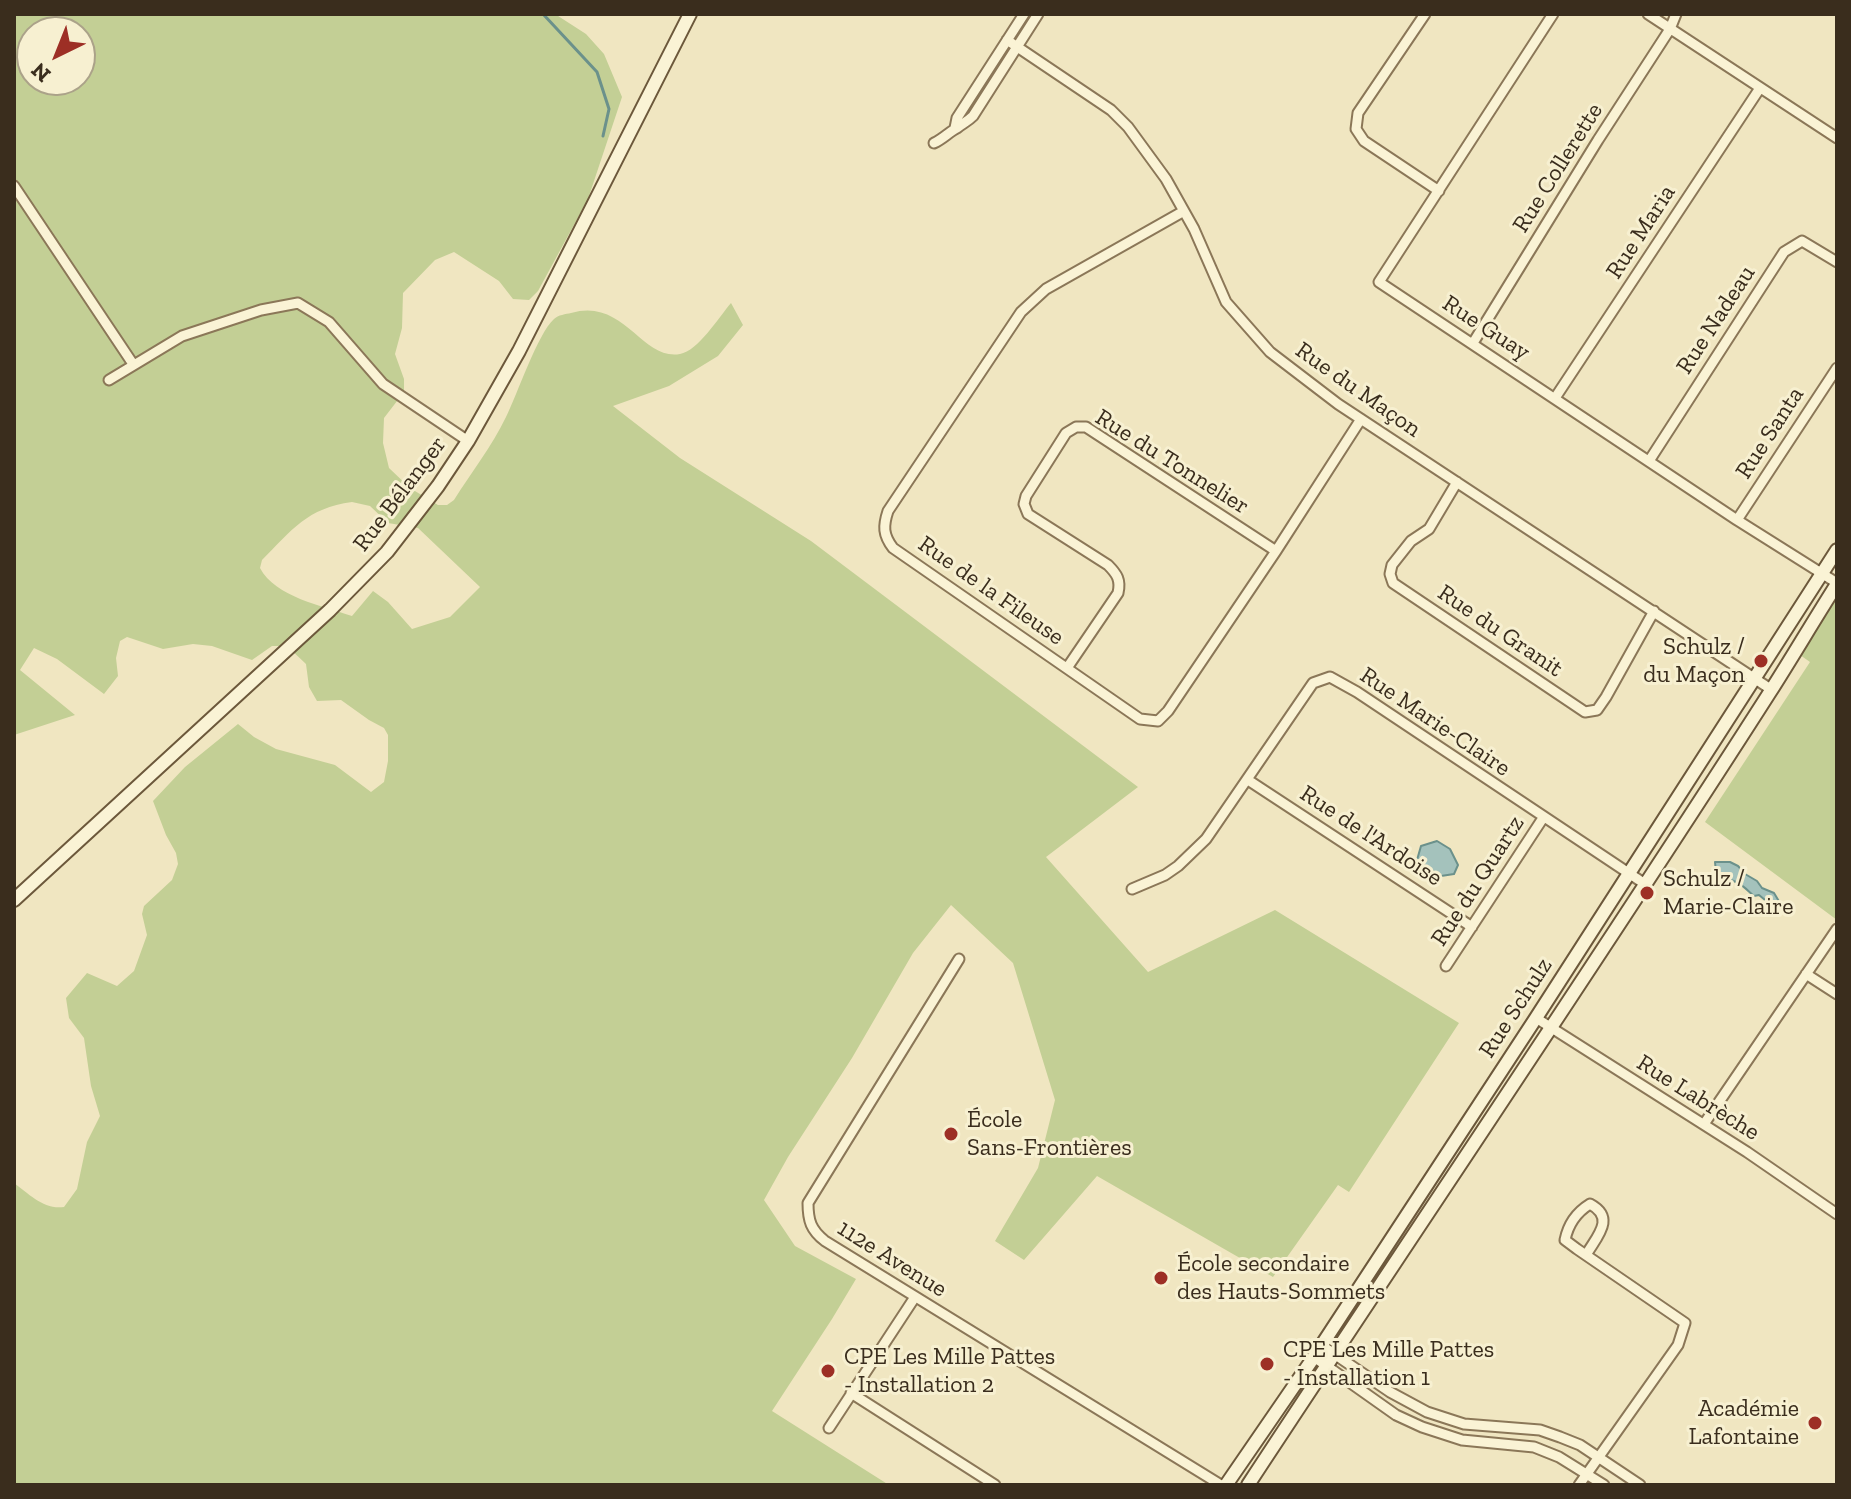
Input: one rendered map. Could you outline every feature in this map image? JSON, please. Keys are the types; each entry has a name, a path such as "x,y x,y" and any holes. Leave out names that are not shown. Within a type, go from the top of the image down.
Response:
{"street":[{"name":"Rue Bélanger","path":"14,900 330,610 387,552 438,486 468,441 519,351 690,14"},
{"path":"955,128 957,118 1024,14"},
{"path":"934,143 973,116 1038,14"},
{"path":"1425,14 1358,113 1356,129 1364,141 1439,191"},
{"name":"Rue Guay","path":"1553,14 1379,282 1837,584"},
{"path":"1648,14 1837,138"},
{"name":"Rue Collerette","path":"1473,343 1670,29 1676,14"},
{"name":"Rue du Maçon","path":"1007,40 1093,97 1128,127 1166,179 1184,211 1226,302 1270,352 1361,419 1772,690"},
{"name":"Rue Maria","path":"1555,398 1760,88"},
{"path":"14,186 133,364"},
{"name":"Rue de la Fileuse","path":"1184,211 1046,289 1021,312 888,511 883,525 885,538 893,548 1140,719 1158,721 1168,711 1276,551 1361,419"},
{"name":"Rue Nadeau","path":"1649,461 1784,252 1802,241 1837,262"},
{"path":"109,380 182,336 261,310 298,303 329,322 383,384 468,441"},
{"name":"Rue Santa","path":"1737,520 1837,368"},
{"name":"Rue du Tonnelier","path":"1067,668 1118,593 1120,585 1117,574 1108,565 1028,514 1024,504 1066,433 1076,427 1086,427 1276,551"},
{"name":"Rue du Granit","path":"1457,482 1429,529 1411,541 1392,565 1390,574 1393,583 1585,712 1597,710 1606,697 1654,611"},
{"name":"Rue Schulz","path":"1223,1485 1314,1357 1837,550"},
{"name":"Rue Schulz","path":"1248,1485 1772,690 1837,584"},
{"name":"Rue Marie-Claire","path":"1132,889 1165,875 1206,839 1313,683 1330,677 1645,884"},
{"path":"1700,765 1716,775"},
{"name":"Rue de l'Ardoise","path":"1248,780 1472,927"},
{"name":"Rue du Quartz","path":"1446,966 1543,818"},
{"path":"1704,1124 1837,929"},
{"name":"112e Avenue","path":"959,959 808,1203 808,1218 813,1232 1223,1485"},
{"path":"1806,974 1837,994"},
{"name":"Rue Labrèche","path":"1536,1018 1704,1124 1837,1214"},
{"path":"1579,1485 1678,1345 1685,1323 1586,1255 1565,1240 1580,1210 1590,1204 1600,1209 1604,1223 1586,1255"},
{"path":"829,1428 915,1297"},
{"path":"1321,1345 1390,1392 1427,1412 1464,1424 1540,1430 1580,1445 1640,1485"},
{"path":"1314,1357 1396,1415 1422,1427 1462,1440 1534,1447 1559,1457 1604,1485"},
{"path":"851,1393 995,1485"},
{"path":"1267,1423 1282,1434"}],"green space":[{"path":"14,14 555,14 586,34 604,54 622,97 588,199 538,291 529,300 513,299 499,281 454,252 435,260 403,293 402,328 395,354 404,379 404,392 384,418 383,443 389,468 410,488 438,505 447,505 454,500 500,428 541,337 558,317 589,310 605,314 654,348 667,354 680,354 701,340 731,303 743,325 718,356 669,386 613,406 680,458 811,541 1138,787 1046,857 1148,972 1275,910 1459,1023 1349,1192 1338,1185 1273,1277 1097,1176 1024,1260 995,1241 1038,1168 1055,1100 1013,963 951,905 913,953 764,1200 795,1246 856,1279 772,1411 889,1485 14,1485 14,1183 37,1200 57,1207 64,1207 77,1189 87,1142 100,1116 91,1086 84,1038 69,1018 66,998 87,973 117,986 134,971 147,935 142,914 144,906 172,880 178,864 153,801 185,767 238,724 276,749 335,765 371,792 384,782 388,761 388,735 384,728 341,700 317,701 309,687 306,664 287,646 272,646 252,660 212,646 193,644 163,649 127,637 120,641 116,658 118,676 104,694 57,659 34,648 20,670 75,715 14,735","holes":["352,502 370,506 388,523 418,528 480,587 450,617 412,629 388,602 373,591 352,616 288,593 267,578 260,568 262,560 312,515"]},
{"path":"1837,598 1837,920 1705,822 1810,662 1800,655"}],"water":[{"path":"1437,841 1450,849 1458,865 1454,874 1441,876 1417,860 1421,846"},
{"path":"1715,862 1730,862 1738,866 1762,888 1774,893 1780,903 1771,905 1740,884 1722,877 1717,872"}],"waterway":[{"path":"543,14 597,72 609,109 603,136"}],"place":[{"name":"Schulz / du Maçon","path":"1761,661"},
{"name":"Schulz / Marie-Claire","path":"1647,893"},
{"name":"École Sans-Frontières","path":"951,1134"},
{"name":"École secondaire des Hauts-Sommets","path":"1161,1278"},
{"name":"CPE Les Mille Pattes - Installation 1","path":"1267,1364"},
{"name":"CPE Les Mille Pattes - Installation 2","path":"828,1371"},
{"name":"Académie Lafontaine","path":"1815,1423"}]}
